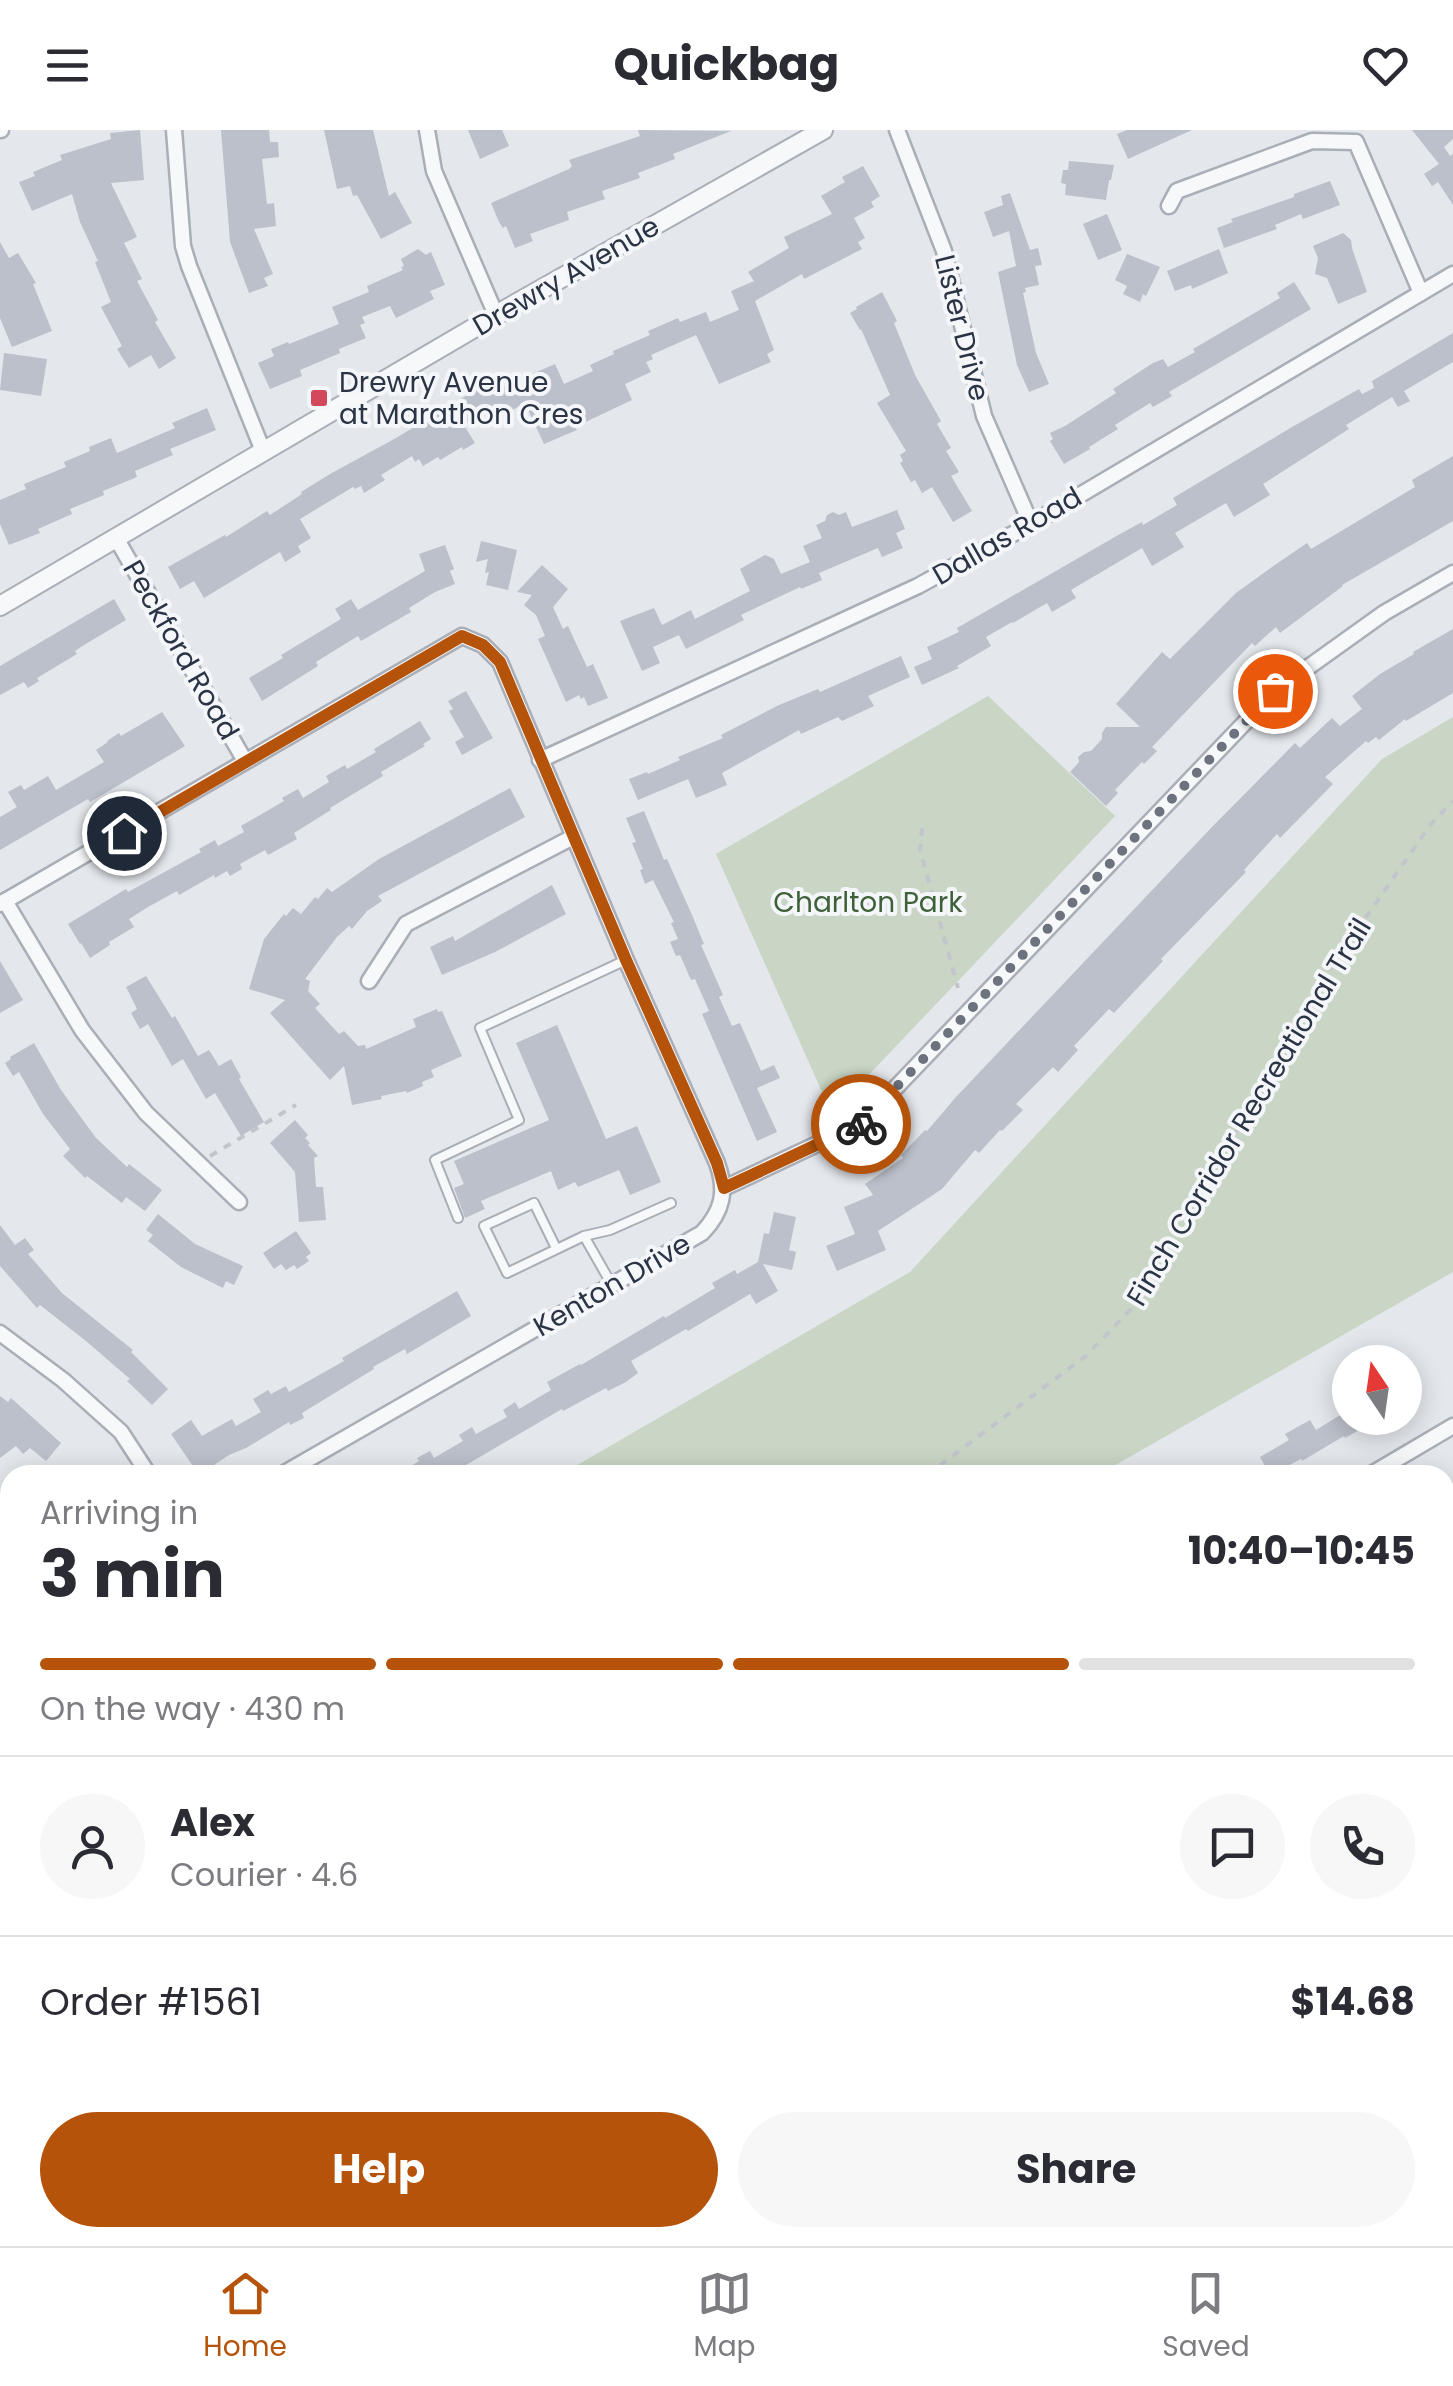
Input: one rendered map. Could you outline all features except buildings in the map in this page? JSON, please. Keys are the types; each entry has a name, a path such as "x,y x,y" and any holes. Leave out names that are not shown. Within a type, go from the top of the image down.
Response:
{"street":[{"path":"174,130 188,266 263,450"},
{"path":"427,130 434,171 496,316"},
{"name":"Drewry Avenue","path":"0,606 263,450 823,130"},
{"name":"Lister Drive","path":"897,130 944,251 984,416 1030,524"},
{"path":"1169,206 1176,191 1312,141 1356,142 1421,293"},
{"name":"Dallas Road","path":"540,760 918,586 1453,274"},
{"name":"Peckford Road","path":"116,538 245,761"},
{"path":"239,1202 146,1113 82,1030 2,903 462,636 483,645 500,662 717,1163 724,1188 862,1123 1275,691 1384,613 1453,573"},
{"path":"369,981 406,924 573,837"},
{"name":"Kenton Drive","path":"298,1465 702,1233 722,1206 724,1188"},
{"path":"0,1332 63,1380 121,1432 143,1465"},
{"path":"1387,1465 1453,1426"}],"lane":[{"path":"458,1218 435,1160 519,1120 480,1028 626,960"},
{"path":"556,1248 534,1203 484,1226 507,1272 584,1236 610,1230 671,1203"},
{"path":"584,1236 612,1285"}],"path":[{"name":"Finch Corridor Recreational Trail","path":"940,1465 1088,1355 1133,1306 1158,1270 1322,980 1431,824 1453,801"},
{"path":"922,828 920,850 958,988"},
{"path":"198,1163 296,1105"}],"green space":[{"name":"Charlton Park","path":"988,696 1115,816 831,1112 716,854"},
{"path":"1453,717 1453,1272 1115,1465 577,1465 910,1272 1382,759"}],"way so far":[{"path":"861,1124 1275,691"}],"place":[{"name":"Drewry Avenue at Marathon Cres","path":"319,398"}],"route":[{"path":"124,833 462,636 483,645 500,662 717,1163 724,1188 861,1124"}]}
